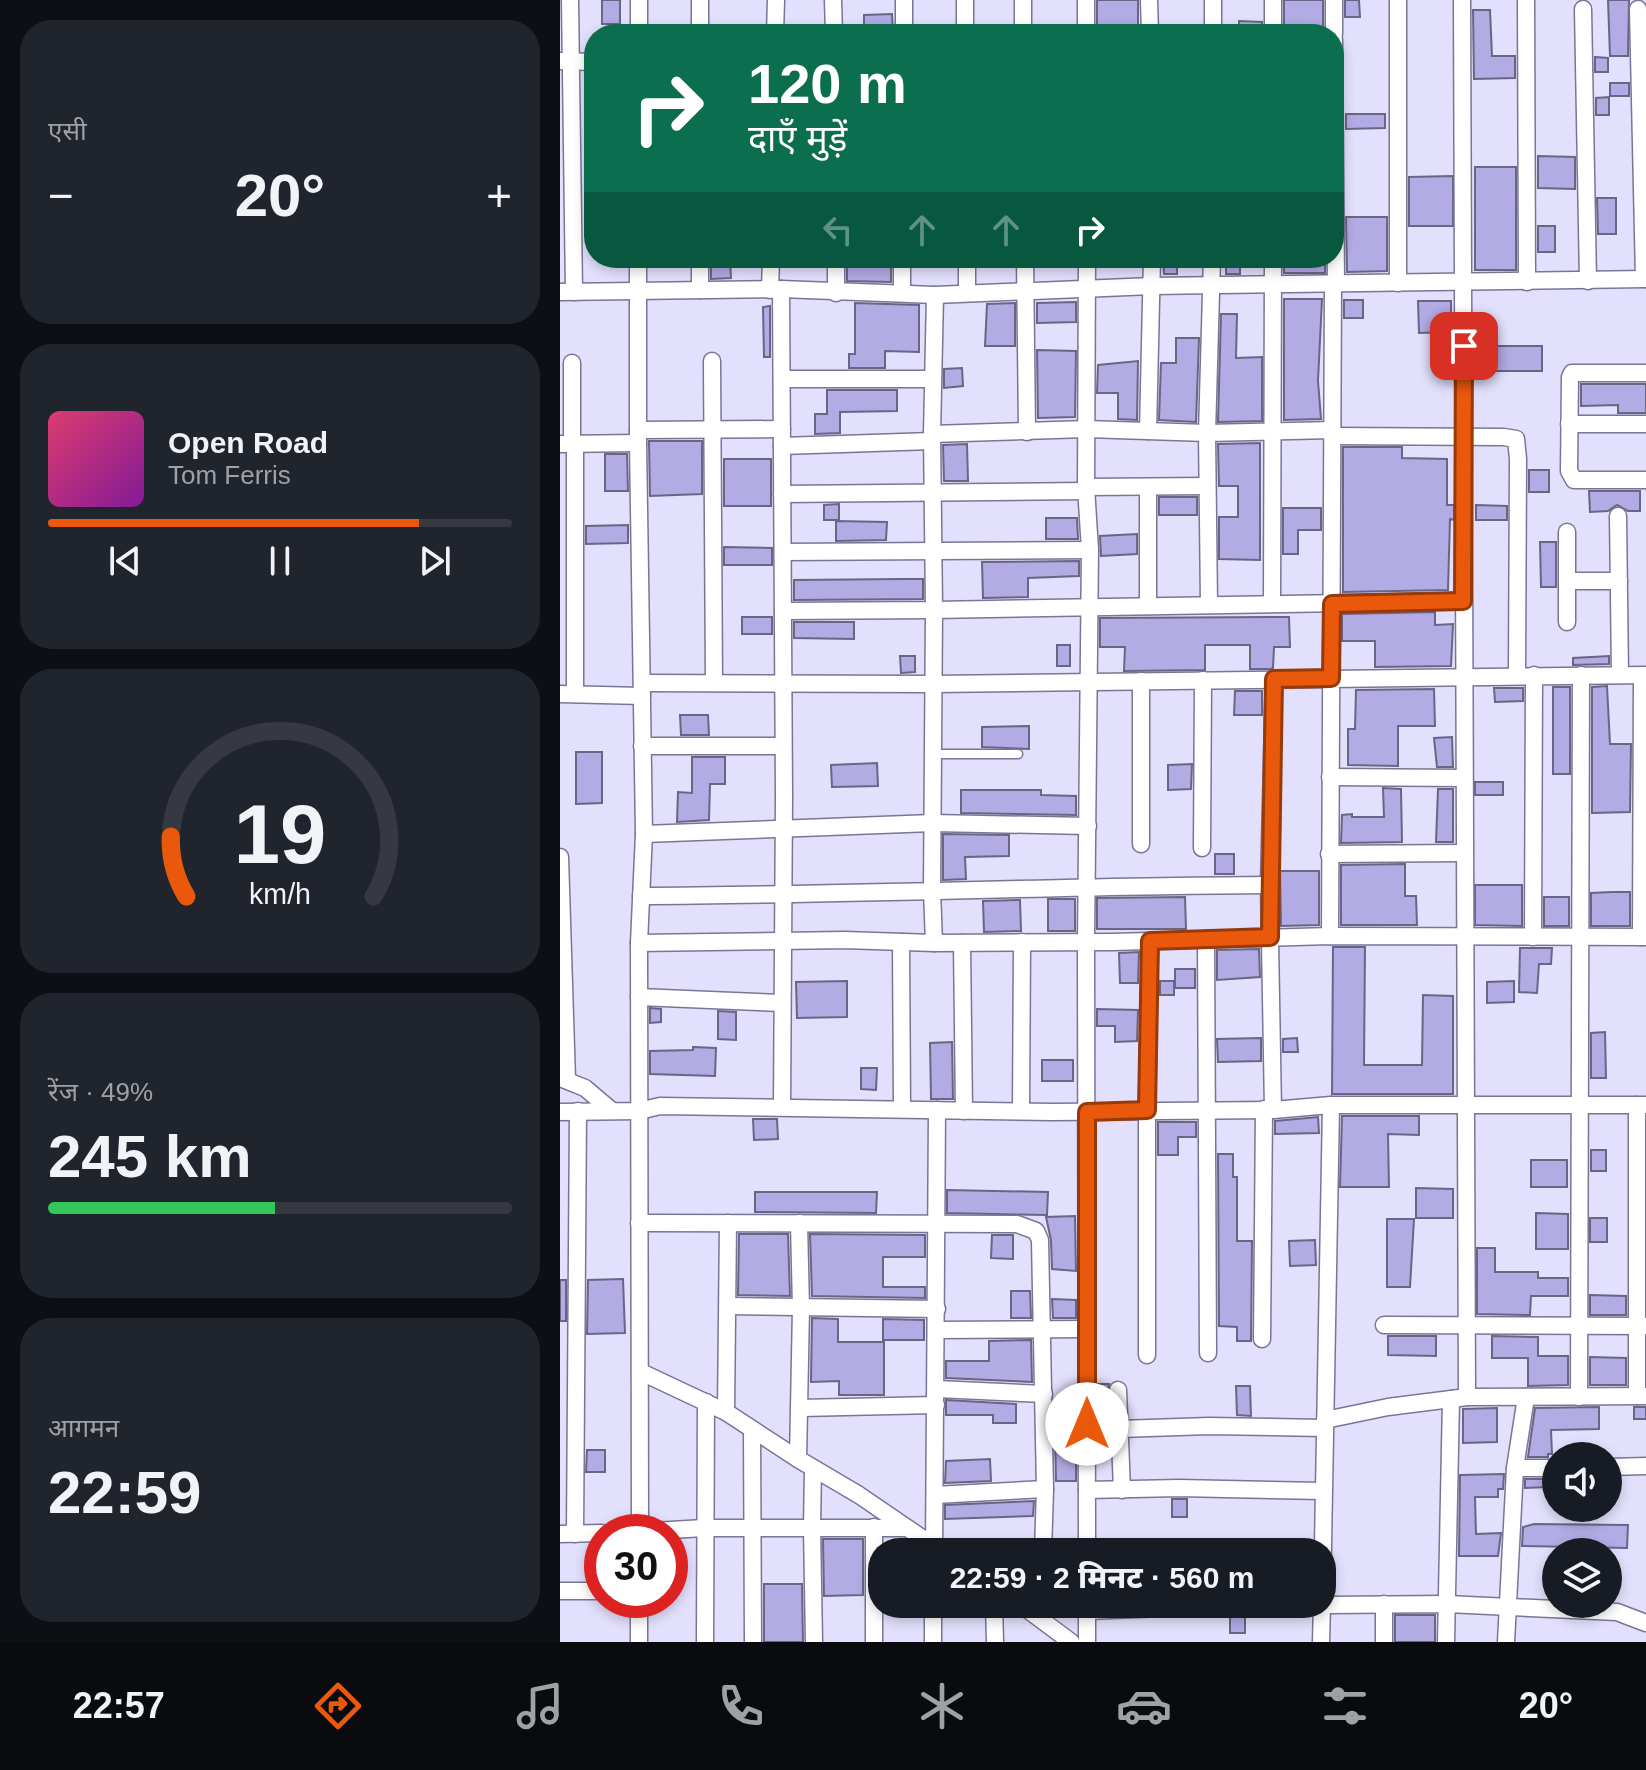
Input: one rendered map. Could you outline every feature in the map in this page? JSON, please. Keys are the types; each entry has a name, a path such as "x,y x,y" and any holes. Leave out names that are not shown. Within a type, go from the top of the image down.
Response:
{"street":[{"path":"570,0 565,61 567,292 775,290 935,295 1152,286 1645,279 1638,9"},
{"path":"639,0 639,24"},
{"path":"700,0 700,24"},
{"path":"775,24 776,0"},
{"path":"833,0 834,24"},
{"path":"904,0 904,24"},
{"path":"965,0 965,24"},
{"path":"1023,0 1023,24"},
{"path":"1086,0 1086,24"},
{"path":"1149,0 1150,24"},
{"path":"1213,0 1213,24"},
{"path":"1273,0 1273,24"},
{"path":"1334,0 1334,24"},
{"path":"1398,0 1398,283"},
{"path":"1446,1642 1459,1398 1466,1326 1463,437 1466,283 1462,0"},
{"path":"1526,0 1527,282"},
{"path":"1583,9 1588,281"},
{"path":"638,268 644,834 639,943 641,1372 638,1514"},
{"path":"700,268 700,290"},
{"path":"772,268 782,379 782,1107"},
{"path":"836,268 836,293"},
{"path":"902,268 902,293"},
{"path":"967,268 967,293"},
{"path":"1025,268 1027,432"},
{"path":"1087,268 1086,489 1090,550 1086,886 1087,1538"},
{"path":"1148,431 1152,268"},
{"path":"1209,605 1207,433 1212,268"},
{"path":"1272,603 1273,268"},
{"path":"1330,936 1334,268"},
{"path":"934,943 935,493 932,438 935,295"},
{"path":"712,361 714,683"},
{"path":"572,363 568,694 714,683 934,684 1644,675 1644,937 1330,936 1086,942 844,940 639,943"},
{"path":"1646,373 1572,373 1569,424 1571,478 1646,480"},
{"path":"782,379 933,379"},
{"path":"1569,424 1646,424"},
{"path":"569,444 713,430 782,438 932,438 1086,429 1516,439 1533,937"},
{"path":"782,494 1207,486"},
{"path":"1148,487 1148,606"},
{"path":"1618,516 1620,675"},
{"path":"1567,532 1567,622"},
{"path":"783,552 1090,550"},
{"path":"1568,581 1619,581"},
{"path":"783,611 1463,601"},
{"path":"1579,1397 1581,675"},
{"path":"1262,1339 1269,1109 1269,885 1274,679"},
{"path":"1202,848 1203,680"},
{"path":"1141,681 1141,844"},
{"path":"642,746 783,746"},
{"path":"1330,777 1463,778"},
{"path":"644,834 933,823 1088,826"},
{"path":"1329,854 1464,853"},
{"path":"560,857 563,1079 585,1088 611,1110"},
{"path":"641,896 782,896 1086,886 1269,885"},
{"path":"1206,939 1208,1353"},
{"path":"1147,1355 1150,941"},
{"path":"901,942 902,1108"},
{"path":"1021,1111 1022,942"},
{"path":"962,943 964,1111"},
{"path":"639,997 782,1003"},
{"path":"1323,1538 1331,1105"},
{"path":"560,1112 639,1111 660,1106 1087,1112 1331,1105 1642,1105 1641,1396 1459,1398 1388,1407 1324,1424 1119,1429"},
{"path":"937,1110 937,1538"},
{"path":"568,1534 578,1111"},
{"path":"639,1223 1017,1224 1036,1231 1040,1240 1044,1394 1043,1538"},
{"path":"726,1412 728,1223"},
{"path":"798,1459 799,1223"},
{"path":"728,1306 937,1309"},
{"path":"1384,1325 1641,1326"},
{"path":"937,1330 1087,1329"},
{"path":"641,1372 726,1412 859,1495 921,1538"},
{"path":"1118,1390 1122,1490"},
{"path":"800,1408 936,1397 1044,1394"},
{"path":"1506,1642 1515,1468 1526,1397"},
{"path":"705,1642 706,1402"},
{"path":"752,1429 753,1642"},
{"path":"1622,1467 1646,1466"},
{"path":"813,1468 814,1642"},
{"path":"1515,1468 1542,1468"},
{"path":"935,1495 1045,1489"},
{"path":"1087,1490 1323,1491"},
{"path":"874,1527 874,1642"},
{"path":"688,1529 907,1528"},
{"path":"560,1591 584,1591"},
{"path":"1336,1603 1447,1604 1617,1612 1646,1623"},
{"path":"1384,1604 1384,1642"},
{"path":"639,1618 639,1642"},
{"path":"933,1618 933,1642"},
{"path":"994,1618 995,1642"},
{"path":"1046,1618 1063,1639"},
{"path":"1087,1618 1087,1642"},
{"path":"1321,1642 1322,1618"}],"lane":[{"path":"933,754 1018,754"}],"building":[{"path":"602,0 620,0 620,24 602,24"},
{"path":"1097,0 1138,0 1138,24 1097,24"},
{"path":"1284,0 1323,0 1323,24 1284,24"},
{"path":"1345,0 1359,0 1360,17 1345,17"},
{"path":"1608,0 1629,0 1628,56 1610,56"},
{"path":"1473,10 1490,10 1492,56 1515,56 1515,78 1474,79"},
{"path":"892,14 892,24 864,24 864,15"},
{"path":"1239,21 1262,22 1262,24 1239,24"},
{"path":"1595,57 1608,58 1608,72 1595,72"},
{"path":"1610,83 1629,83 1629,96 1610,96"},
{"path":"1609,97 1609,115 1596,115 1596,98"},
{"path":"1346,114 1385,114 1385,128 1346,129"},
{"path":"1538,156 1575,157 1575,189 1538,188"},
{"path":"1475,167 1516,167 1516,270 1475,270"},
{"path":"1453,176 1453,226 1409,226 1409,177"},
{"path":"1597,198 1616,198 1616,234 1598,234"},
{"path":"1346,217 1387,217 1387,271 1347,272"},
{"path":"1538,226 1555,226 1555,252 1538,252"},
{"path":"711,268 730,268 731,278 711,279"},
{"path":"847,268 891,268 891,282 847,281"},
{"path":"1164,268 1177,268 1177,274 1164,274"},
{"path":"1226,268 1240,268 1240,274 1226,274"},
{"path":"1284,268 1325,268 1325,273 1284,273"},
{"path":"1284,299 1322,299 1318,381 1321,419 1284,420"},
{"path":"1344,300 1363,300 1363,318 1344,318"},
{"path":"1418,301 1451,301 1451,332 1419,333"},
{"path":"1076,302 1076,322 1037,323 1037,303"},
{"path":"855,303 919,305 919,352 885,351 885,368 849,368 849,354 855,354"},
{"path":"1015,303 1015,346 985,346 987,304"},
{"path":"770,306 770,357 764,357 763,307"},
{"path":"1221,314 1237,314 1236,358 1262,357 1262,421 1218,422"},
{"path":"1176,338 1199,338 1196,422 1159,420 1161,363 1176,363"},
{"path":"1475,346 1542,346 1542,371 1475,371"},
{"path":"1037,350 1076,351 1075,417 1038,418"},
{"path":"1138,361 1137,420 1118,419 1118,393 1097,393 1098,365"},
{"path":"962,368 963,386 944,388 944,369"},
{"path":"1581,384 1646,384 1646,413 1618,413 1618,405 1581,406"},
{"path":"827,390 897,390 897,411 840,412 840,433 815,434 815,414 827,414"},
{"path":"649,441 702,441 702,494 650,496"},
{"path":"1260,443 1260,560 1219,559 1219,517 1238,517 1238,486 1219,486 1218,444"},
{"path":"967,444 968,481 944,481 943,445"},
{"path":"1343,447 1402,447 1402,458 1447,459 1447,505 1454,505 1454,520 1450,519 1448,590 1343,592"},
{"path":"605,454 627,454 628,491 605,491"},
{"path":"724,459 771,459 771,506 724,506"},
{"path":"1529,470 1549,470 1549,492 1529,492"},
{"path":"1589,491 1640,491 1640,511 1628,511 1617,505 1608,511 1590,512"},
{"path":"1159,497 1197,497 1197,515 1159,515"},
{"path":"839,504 839,520 824,520 824,505"},
{"path":"1476,505 1507,506 1507,520 1476,520"},
{"path":"1283,508 1321,508 1321,530 1298,530 1298,554 1283,554"},
{"path":"1046,518 1077,518 1078,539 1046,539"},
{"path":"836,521 887,522 886,540 836,541"},
{"path":"628,525 628,543 586,544 586,526"},
{"path":"1137,534 1137,554 1101,556 1100,536"},
{"path":"1540,542 1556,542 1556,587 1541,587"},
{"path":"724,547 772,548 772,565 724,565"},
{"path":"1079,561 1079,576 1028,578 1028,597 983,598 982,562"},
{"path":"923,579 923,599 794,600 794,580"},
{"path":"1435,612 1435,625 1453,624 1451,666 1375,667 1375,641 1342,641 1342,614"},
{"path":"742,617 772,617 772,634 742,634"},
{"path":"1289,617 1290,647 1274,647 1271,669 1250,669 1250,645 1205,645 1205,670 1124,671 1125,647 1100,647 1100,618"},
{"path":"794,622 854,622 854,639 794,638"},
{"path":"1057,645 1070,645 1070,666 1057,666"},
{"path":"900,656 915,656 915,672 901,673"},
{"path":"1609,656 1609,664 1573,665 1573,658"},
{"path":"1607,686 1610,744 1631,744 1630,812 1592,813 1592,687"},
{"path":"1553,687 1570,687 1570,774 1553,774"},
{"path":"1494,688 1523,688 1523,701 1495,702"},
{"path":"1434,689 1435,726 1398,726 1398,766 1348,765 1348,729 1355,729 1356,690"},
{"path":"1235,691 1262,691 1262,715 1234,715"},
{"path":"680,715 708,715 709,735 681,735"},
{"path":"1029,726 1029,749 982,747 982,727"},
{"path":"1452,737 1453,767 1437,767 1434,738"},
{"path":"576,752 602,752 602,803 576,804"},
{"path":"692,757 725,757 725,784 710,784 709,820 677,822 678,792 692,793"},
{"path":"877,763 878,786 832,787 831,765"},
{"path":"1192,764 1191,789 1168,790 1168,765"},
{"path":"1475,782 1503,782 1503,795 1475,795"},
{"path":"1383,788 1401,789 1402,842 1341,843 1342,815 1384,817"},
{"path":"1438,789 1453,789 1453,842 1436,842"},
{"path":"961,790 1041,790 1041,795 1076,796 1076,815 961,813"},
{"path":"943,834 1009,835 1009,856 965,857 966,879 943,880"},
{"path":"1215,854 1234,854 1234,874 1215,874"},
{"path":"1405,864 1405,896 1416,896 1417,925 1341,925 1341,865"},
{"path":"1280,871 1319,871 1319,925 1281,926"},
{"path":"1475,885 1522,885 1522,926 1475,925"},
{"path":"1630,892 1630,926 1591,926 1591,893"},
{"path":"1185,897 1186,929 1097,929 1097,898"},
{"path":"1544,897 1569,897 1569,926 1544,926"},
{"path":"1048,899 1075,899 1075,931 1048,931"},
{"path":"1020,900 1021,931 984,932 983,901"},
{"path":"1333,947 1365,947 1364,1065 1422,1065 1423,995 1453,996 1453,1094 1332,1094"},
{"path":"1520,948 1552,948 1551,964 1539,964 1537,993 1519,992"},
{"path":"1259,949 1260,977 1217,980 1217,950"},
{"path":"1139,952 1138,983 1120,983 1119,953"},
{"path":"1175,969 1195,969 1195,988 1175,988"},
{"path":"847,981 847,1017 797,1018 796,982"},
{"path":"1160,981 1174,981 1174,995 1160,995"},
{"path":"1514,981 1514,1002 1487,1003 1487,982"},
{"path":"650,1008 661,1009 661,1022 650,1023"},
{"path":"1097,1009 1138,1010 1137,1041 1115,1042 1115,1026 1097,1026"},
{"path":"718,1011 736,1012 736,1040 718,1039"},
{"path":"1605,1032 1606,1078 1591,1078 1591,1033"},
{"path":"1261,1038 1261,1061 1218,1062 1217,1039"},
{"path":"1297,1038 1298,1052 1283,1052 1283,1039"},
{"path":"952,1042 953,1099 931,1099 930,1043"},
{"path":"693,1047 716,1048 715,1076 650,1074 650,1051 693,1050"},
{"path":"1042,1060 1073,1060 1073,1081 1042,1081"},
{"path":"861,1068 877,1068 876,1090 861,1089"},
{"path":"1342,1116 1419,1116 1419,1135 1388,1134 1389,1187 1340,1187"},
{"path":"1318,1117 1319,1133 1275,1134 1275,1121"},
{"path":"753,1119 777,1119 778,1139 754,1140"},
{"path":"1158,1122 1196,1122 1196,1137 1178,1137 1178,1155 1158,1155"},
{"path":"1591,1150 1606,1150 1606,1171 1591,1171"},
{"path":"1218,1154 1233,1154 1233,1177 1237,1177 1237,1241 1252,1241 1251,1341 1237,1341 1237,1327 1219,1326"},
{"path":"1531,1160 1567,1160 1567,1187 1531,1187"},
{"path":"1416,1188 1453,1189 1453,1218 1416,1218"},
{"path":"947,1190 1048,1192 1047,1215 947,1213"},
{"path":"755,1192 877,1192 876,1213 755,1212"},
{"path":"1536,1213 1568,1214 1568,1249 1536,1249"},
{"path":"1075,1216 1076,1271 1052,1269 1046,1217"},
{"path":"1590,1218 1607,1218 1607,1242 1590,1242"},
{"path":"1387,1219 1414,1219 1410,1287 1387,1287"},
{"path":"739,1234 788,1234 790,1296 738,1295"},
{"path":"810,1234 925,1235 925,1257 883,1257 883,1287 925,1287 925,1298 812,1296"},
{"path":"992,1235 1013,1235 1013,1259 991,1258"},
{"path":"1315,1240 1316,1265 1290,1266 1289,1241"},
{"path":"1477,1248 1495,1248 1495,1272 1538,1272 1538,1278 1568,1278 1568,1296 1531,1296 1530,1315 1477,1314"},
{"path":"623,1279 625,1333 587,1334 588,1280"},
{"path":"560,1280 566,1280 566,1321 560,1321"},
{"path":"1011,1291 1030,1291 1031,1318 1011,1318"},
{"path":"1590,1295 1626,1296 1626,1315 1590,1315"},
{"path":"1052,1299 1076,1300 1076,1318 1053,1318"},
{"path":"812,1318 838,1319 838,1342 884,1342 884,1395 839,1395 839,1381 811,1382"},
{"path":"883,1319 924,1320 924,1340 883,1340"},
{"path":"1388,1336 1436,1336 1436,1356 1388,1355"},
{"path":"1492,1336 1538,1337 1538,1356 1568,1356 1568,1385 1528,1386 1528,1358 1492,1358"},
{"path":"1031,1340 1032,1382 946,1378 946,1361 989,1361 989,1341"},
{"path":"1590,1357 1626,1358 1626,1385 1590,1385"},
{"path":"1098,1384 1109,1384 1107,1402 1098,1402"},
{"path":"1236,1386 1250,1386 1251,1416 1237,1415"},
{"path":"946,1400 1016,1404 1016,1423 993,1423 993,1415 946,1415"},
{"path":"1599,1407 1599,1429 1551,1430 1552,1442 1542,1442 1542,1457 1528,1457 1535,1408"},
{"path":"1634,1407 1646,1407 1646,1419 1634,1419"},
{"path":"1497,1408 1497,1442 1463,1443 1463,1409"},
{"path":"1076,1431 1076,1481 1056,1481 1055,1432"},
{"path":"587,1450 605,1450 605,1472 586,1472"},
{"path":"990,1459 991,1481 945,1483 946,1461"},
{"path":"1504,1474 1503,1489 1498,1489 1498,1497 1475,1497 1476,1534 1501,1533 1498,1556 1459,1556 1460,1475"},
{"path":"1525,1479 1542,1479 1542,1487 1525,1488"},
{"path":"1172,1499 1187,1499 1187,1517 1172,1517"},
{"path":"1034,1501 1033,1516 945,1519 945,1505"},
{"path":"1534,1524 1628,1525 1627,1548 1622,1548 1622,1538 1542,1538 1542,1546 1522,1546 1523,1527"},
{"path":"823,1539 863,1539 863,1595 824,1596"},
{"path":"764,1584 802,1584 803,1642 764,1642"},
{"path":"1395,1615 1435,1615 1435,1642 1395,1642"},
{"path":"1230,1618 1245,1618 1245,1633 1230,1633"}],"route":[{"path":"1087,1424 1087,1112 1147,1110 1150,941 1270,937 1274,679 1331,678 1332,604 1463,601 1464,346"}]}
